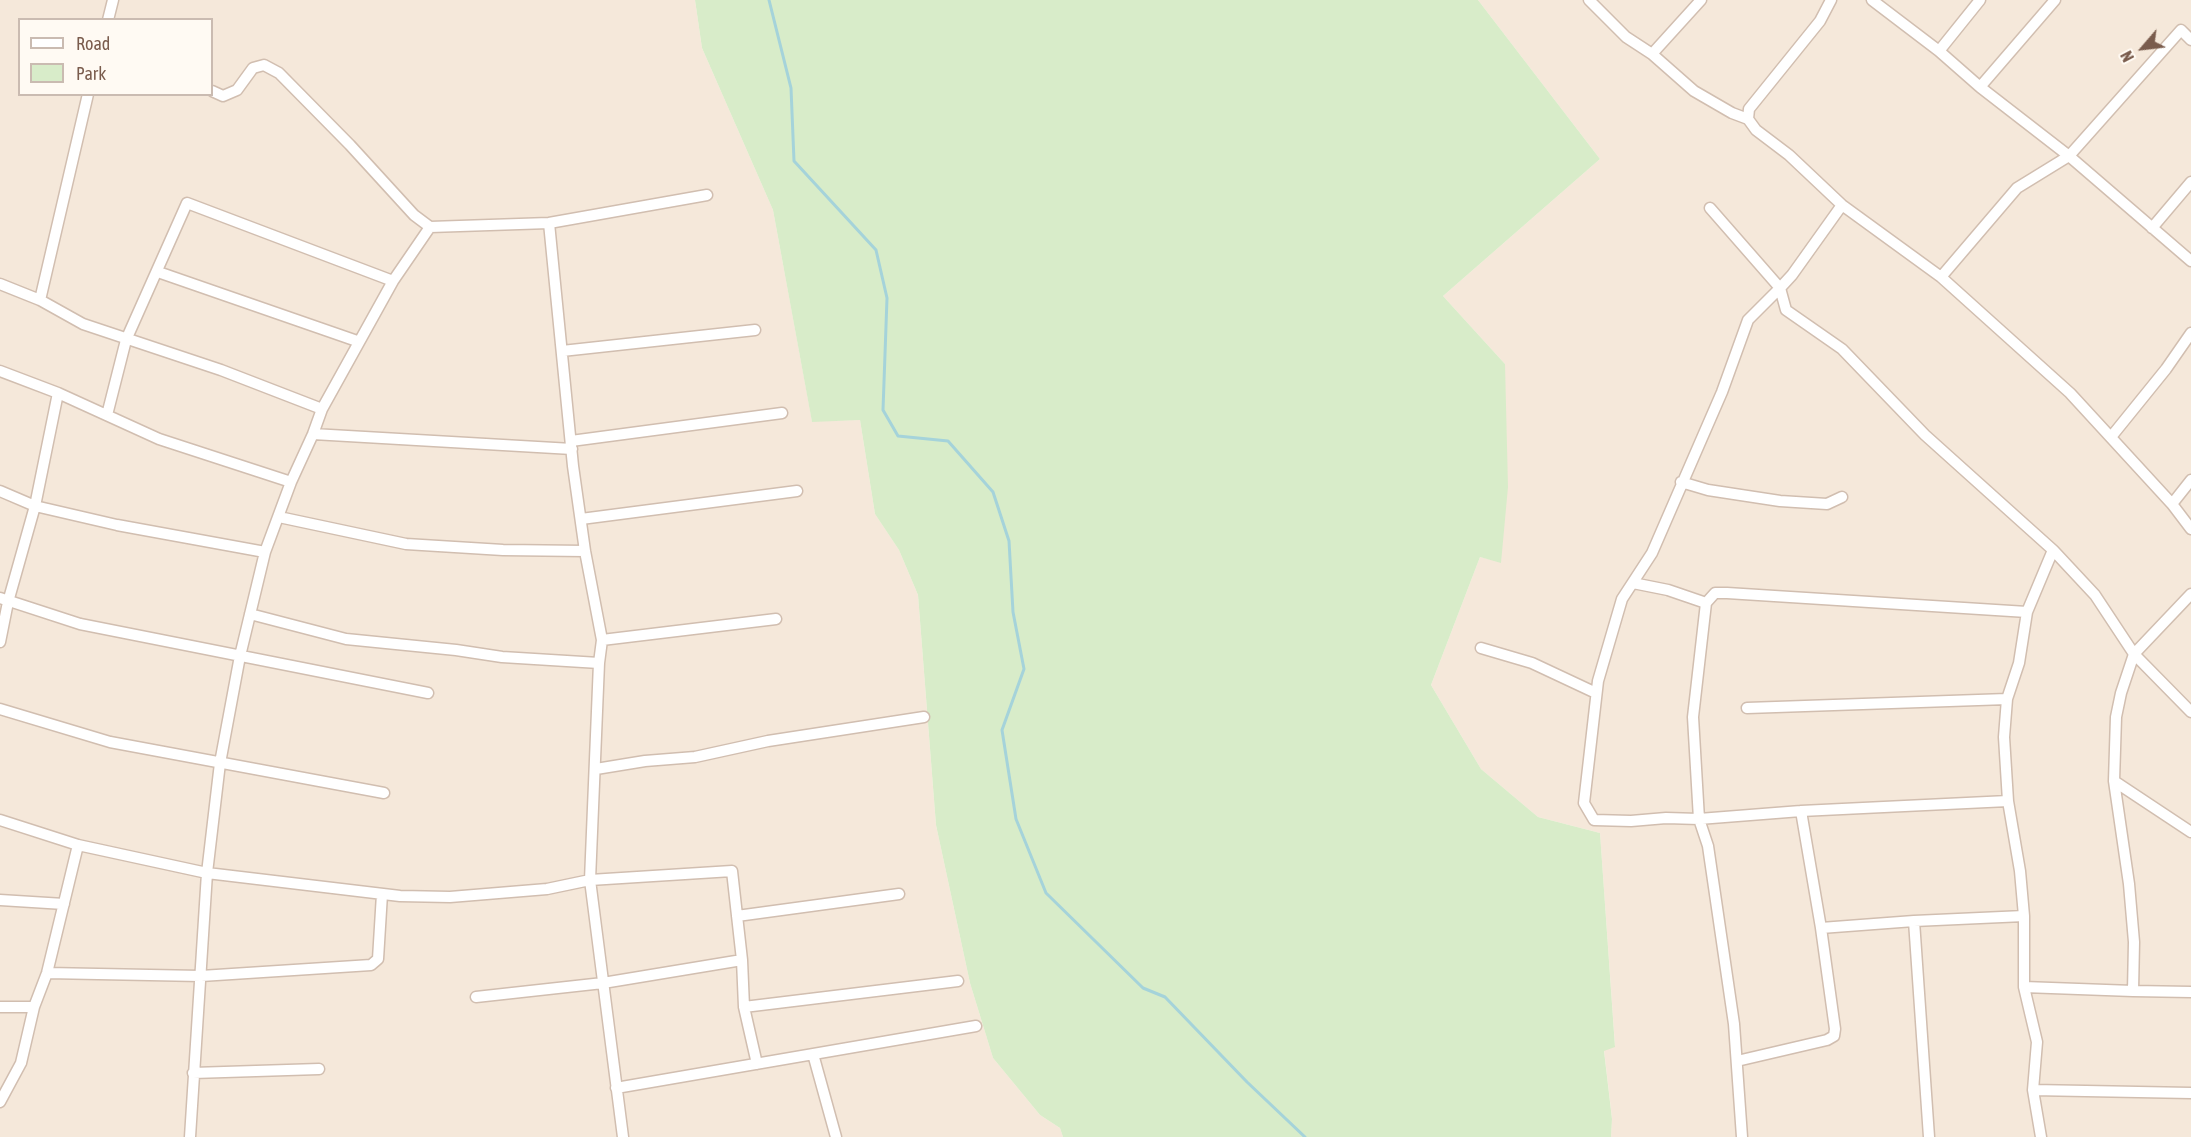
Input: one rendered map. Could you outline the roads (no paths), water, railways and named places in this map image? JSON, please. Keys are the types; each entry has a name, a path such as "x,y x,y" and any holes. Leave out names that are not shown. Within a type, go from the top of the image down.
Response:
{"street":[{"path":"108,18 113,0"},
{"path":"1589,0 1626,37 1652,54 1694,91 1732,113 1748,119 1756,130 1789,155 1842,205 1941,277 2070,393 2172,504 2191,530"},
{"path":"1652,54 1701,0"},
{"path":"1748,119 1749,109 1820,21 1831,0"},
{"path":"1872,0 1939,51 1980,87 2068,156 2191,261"},
{"path":"1939,51 1980,0"},
{"path":"1980,87 2055,0"},
{"path":"1941,277 2017,188 2068,156 2181,30 2191,40"},
{"path":"213,91 223,96 237,90 253,68 264,64 279,73 350,145 414,215 430,227 549,223 707,195"},
{"path":"40,300 88,96"},
{"path":"2152,228 2191,182"},
{"path":"107,415 126,340 187,203 393,281"},
{"path":"1842,205 1792,275 1748,320 1722,392 1652,553 1622,599 1609,638 1596,693 1584,803 1594,820 1631,821 2008,801"},
{"path":"1710,208 1780,288 1786,310 1842,349 1925,435 2053,550 2095,595 2134,654 2191,712"},
{"path":"549,223 585,551 602,640 599,663 590,880 623,1137"},
{"path":"190,1137 207,873 220,763 240,656 265,552 322,409 357,341 393,281 430,227"},
{"path":"158,272 357,341"},
{"path":"0,284 40,300 83,324 221,370 322,409"},
{"path":"562,351 754,330"},
{"path":"2111,438 2166,369 2191,333"},
{"path":"0,371 58,393 159,439 291,482"},
{"path":"0,642 4,600 35,506 58,393"},
{"path":"313,434 572,445 782,413"},
{"path":"2172,504 2191,480"},
{"path":"1681,482 1708,490 1780,501 1827,504 1842,497"},
{"path":"0,491 35,506 117,525 265,552"},
{"path":"581,519 796,491"},
{"path":"279,517 406,544 503,550 585,551"},
{"path":"2041,1137 2033,1090 2037,1042 2024,987 2024,916 2020,871 2008,801 2004,737 2007,699 2019,663 2027,612 2053,550"},
{"path":"1633,583 1668,590 1706,603"},
{"path":"1742,1137 1734,1024 1708,846 1699,819 1694,717 1706,603 1715,593 1727,593 2027,612"},
{"path":"2133,991 2134,942 2129,884 2114,781 2116,717 2134,654 2191,594"},
{"path":"4,600 80,624 428,693"},
{"path":"250,614 346,639 502,657 599,663"},
{"path":"602,640 776,619"},
{"path":"1481,648 1532,663 1596,693"},
{"path":"1747,708 2007,699"},
{"path":"0,709 110,741 384,793"},
{"path":"596,769 645,761 695,758 768,741 924,717"},
{"path":"2114,781 2191,832"},
{"path":"1737,1061 1827,1040 1834,1036 1836,1029 1801,811"},
{"path":"0,820 78,845 207,873 382,894 450,897 547,889 590,880 732,871 742,960 744,1007 757,1064"},
{"path":"0,1102 21,1063 34,1007 47,973 78,845"},
{"path":"47,973 201,976 371,965 378,959 382,894"},
{"path":"737,916 898,894"},
{"path":"0,900 64,903"},
{"path":"1821,928 2024,916"},
{"path":"1914,921 1929,1137"},
{"path":"476,997 603,983 742,960"},
{"path":"744,1007 958,981"},
{"path":"2024,987 2191,992"},
{"path":"0,1007 34,1007"},
{"path":"616,1088 976,1026"},
{"path":"813,1054 836,1137"},
{"path":"193,1073 319,1069"},
{"path":"2033,1090 2191,1093"}],"waterway":[{"path":"769,0 791,88 794,161 876,250 887,298 883,410 898,436 948,441 993,492 1009,541 1013,612 1024,669 1002,730 1016,819 1046,893 1143,988 1165,997 1247,1082 1305,1137"}]}
